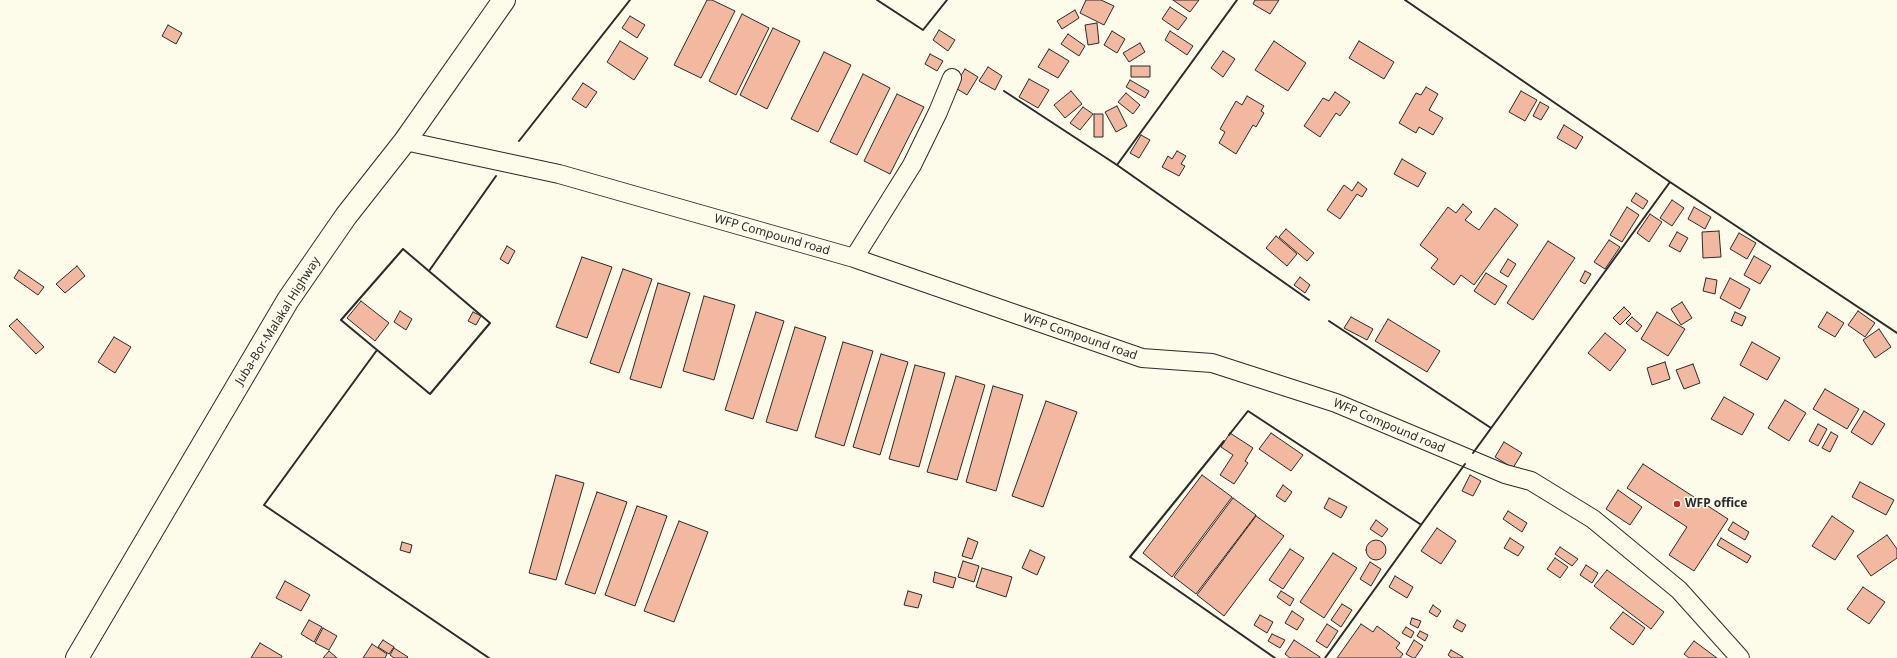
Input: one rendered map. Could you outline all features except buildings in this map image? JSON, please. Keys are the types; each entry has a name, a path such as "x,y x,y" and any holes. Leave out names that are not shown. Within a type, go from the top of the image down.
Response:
{"main road":[{"name":"Juba-Bor-Malakal Highway","path":"77,658 288,300 346,216 405,141 504,0"}],"street":[{"path":"854,258 912,165 938,112 952,78"},
{"name":"WFP Compound road","path":"405,141 559,174 854,258 1142,358 1212,363 1336,403 1505,474 1531,481 1593,519 1679,590 1740,658"}],"wall":[{"path":"519,141 630,0"},
{"path":"877,0 923,30 947,0"},
{"path":"1117,165 1237,0"},
{"path":"1405,0 1670,182 1897,333"},
{"path":"1004,91 1117,165 1309,300"},
{"path":"429,271 496,176"},
{"path":"1473,453 1670,182"},
{"path":"403,249 490,323 430,394 341,320 403,249"},
{"path":"1329,321 1491,428"},
{"path":"377,350 264,505 489,658"},
{"path":"1229,435 1248,411 1420,524"},
{"path":"1224,441 1130,557 1275,658"},
{"path":"1325,658 1465,464"}],"place":[{"name":"WFP office","path":"1677,504"}]}
